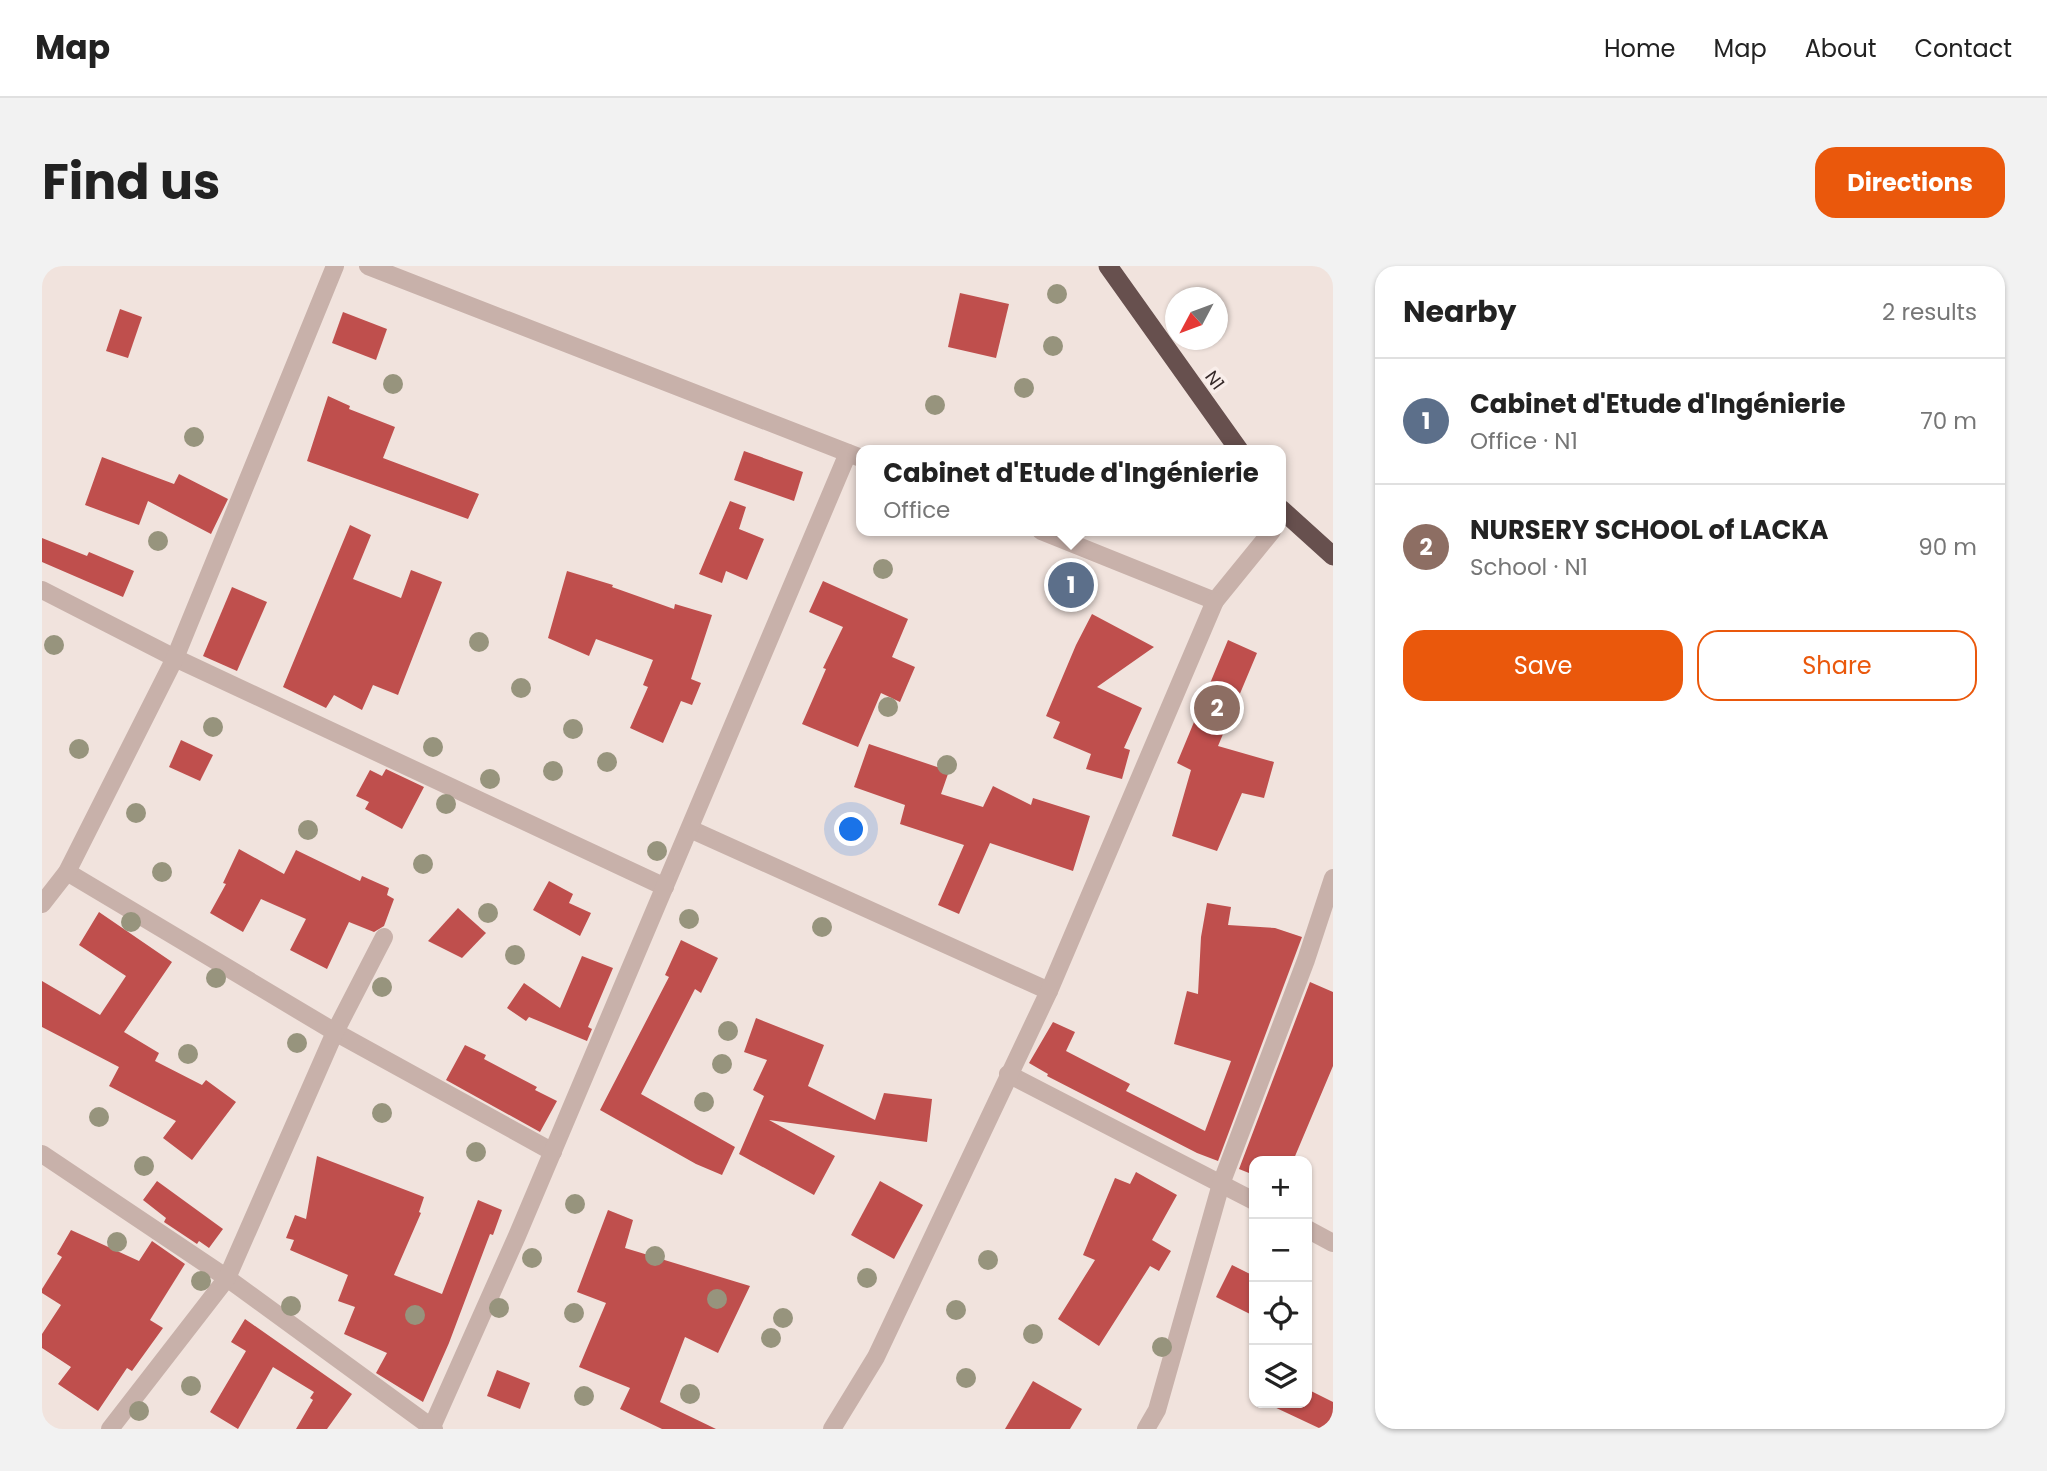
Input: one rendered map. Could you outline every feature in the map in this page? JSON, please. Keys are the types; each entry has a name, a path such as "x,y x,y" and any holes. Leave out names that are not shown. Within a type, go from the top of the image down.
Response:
{"highway":[{"name":"N1","path":"1108,266 1235,445"},
{"path":"1286,517 1333,556"}],"street":[{"path":"42,904 67,872 175,658 335,266"},
{"path":"42,1154 227,1278 432,1429 690,829 855,456 413,274 368,266"},
{"path":"1053,536 1215,601"},
{"path":"832,1429 876,1357 1007,1074 1049,990 1215,601 1268,536"},
{"path":"42,590 175,658 665,887"},
{"path":"690,829 1049,990"},
{"path":"67,872 335,1032 553,1152"},
{"path":"1146,1429 1157,1410 1221,1184 1306,960 1333,877"},
{"path":"110,1429 227,1278 335,1032 384,937"},
{"path":"1007,1074 1249,1199"},
{"path":"1312,1232 1333,1243"}],"building":[{"path":"960,293 1009,304 996,358 948,347"},
{"path":"120,309 142,317 128,358 106,351"},
{"path":"343,312 387,329 376,360 332,343"},
{"path":"328,396 350,406 349,409 395,427 383,458 479,494 468,519 307,461"},
{"path":"744,451 803,472 794,501 734,480"},
{"path":"102,457 174,484 179,474 228,499 211,534 148,501 139,525 85,505"},
{"path":"730,501 746,507 739,529 764,539 747,580 726,571 722,583 699,574"},
{"path":"350,525 371,535 353,579 401,598 411,570 442,582 398,695 373,685 362,710 334,695 326,708 283,687"},
{"path":"42,538 87,556 89,552 134,571 123,597 42,562"},
{"path":"567,571 613,585 612,587 674,609 675,604 712,615 691,679 701,683 692,705 681,701 663,743 630,728 648,687 643,685 653,660 596,639 589,656 548,638"},
{"path":"823,581 908,619 892,657 915,667 900,702 881,693 858,747 802,724 826,669 823,668 843,627 809,612"},
{"path":"232,587 267,602 237,671 203,656"},
{"path":"1092,614 1154,647 1097,687 1142,708 1124,748 1130,750 1122,779 1086,769 1091,754 1053,738 1060,722 1046,716"},
{"path":"1228,640 1257,653 1218,746 1274,762 1264,798 1242,793 1217,851 1172,836 1191,770 1177,763"},
{"path":"181,740 213,755 200,781 169,767"},
{"path":"869,744 949,771 941,794 983,807 993,786 1031,805 1033,798 1090,816 1073,871 990,843 959,914 938,905 964,845 900,824 905,805 854,787"},
{"path":"386,769 424,787 402,829 365,809 369,802 356,796 370,770 382,776"},
{"path":"239,849 284,874 296,850 360,881 362,876 389,888 387,895 394,899 384,926 374,932 349,922 327,969 290,950 306,919 261,899 243,932 210,913 226,884 223,883"},
{"path":"549,881 573,894 569,903 591,913 580,936 533,910"},
{"path":"1207,903 1231,907 1228,925 1275,928 1302,937 1218,1161 1197,1153 1047,1076 1048,1074 1029,1063 1053,1022 1075,1032 1066,1051 1130,1084 1126,1091 1205,1131 1231,1061 1174,1044 1187,991 1198,994 1201,937"},
{"path":"458,908 486,933 462,958 428,941"},
{"path":"99,912 172,962 124,1032 159,1053 155,1061 202,1085 206,1080 236,1102 192,1160 163,1138 176,1121 109,1086 119,1067 42,1027 42,981 100,1015 126,976 79,945"},
{"path":"681,940 718,958 701,993 695,989 641,1094 735,1147 722,1175 696,1164 600,1110 669,977 665,975"},
{"path":"582,956 613,968 588,1027 592,1029 587,1041 529,1017 526,1021 507,1008 524,983 560,1008"},
{"path":"1310,982 1333,992 1333,1066 1295,1156 1249,1156 1249,1173 1239,1169"},
{"path":"756,1018 824,1045 808,1086 875,1120 884,1093 932,1099 927,1142 769,1120 835,1156 814,1195 739,1154 764,1096 753,1090 767,1060 744,1052"},
{"path":"465,1045 486,1055 484,1059 537,1087 535,1090 557,1101 540,1132 446,1080"},
{"path":"317,1156 424,1197 419,1212 421,1213 394,1275 442,1294 478,1200 502,1210 423,1402 376,1373 387,1353 344,1334 355,1307 338,1301 348,1275 290,1250 294,1240 286,1238 295,1215 306,1219"},
{"path":"1136,1172 1177,1195 1152,1240 1171,1251 1159,1271 1150,1266 1099,1346 1058,1319 1095,1260 1083,1255 1115,1178 1130,1184"},
{"path":"157,1181 223,1229 209,1248 199,1241 197,1244 164,1222 166,1218 143,1200"},
{"path":"880,1181 923,1205 894,1259 851,1235"},
{"path":"608,1210 633,1220 625,1248 750,1286 718,1353 685,1337 660,1402 716,1429 662,1429 620,1409 630,1388 579,1367 606,1303 577,1292"},
{"path":"71,1230 139,1261 152,1241 185,1264 150,1320 163,1328 132,1371 127,1368 98,1411 58,1384 71,1367 42,1348 42,1334 61,1305 42,1293 42,1289 62,1257 57,1254"},
{"path":"1232,1265 1249,1274 1249,1314 1216,1297"},
{"path":"245,1319 352,1394 327,1429 296,1429 313,1400 310,1398 314,1392 273,1367 238,1429 210,1412 246,1351 231,1342"},
{"path":"497,1370 530,1383 520,1409 487,1396"},
{"path":"1033,1381 1082,1409 1070,1429 1005,1429"},
{"path":"1312,1392 1333,1402 1333,1429 1321,1429 1277,1408 1312,1408"}],"place":[{"name":"Cabinet d'Etude d'Ingénierie","path":"1071,585"},
{"name":"NURSERY SCHOOL of LACKA","path":"1217,708"}]}
